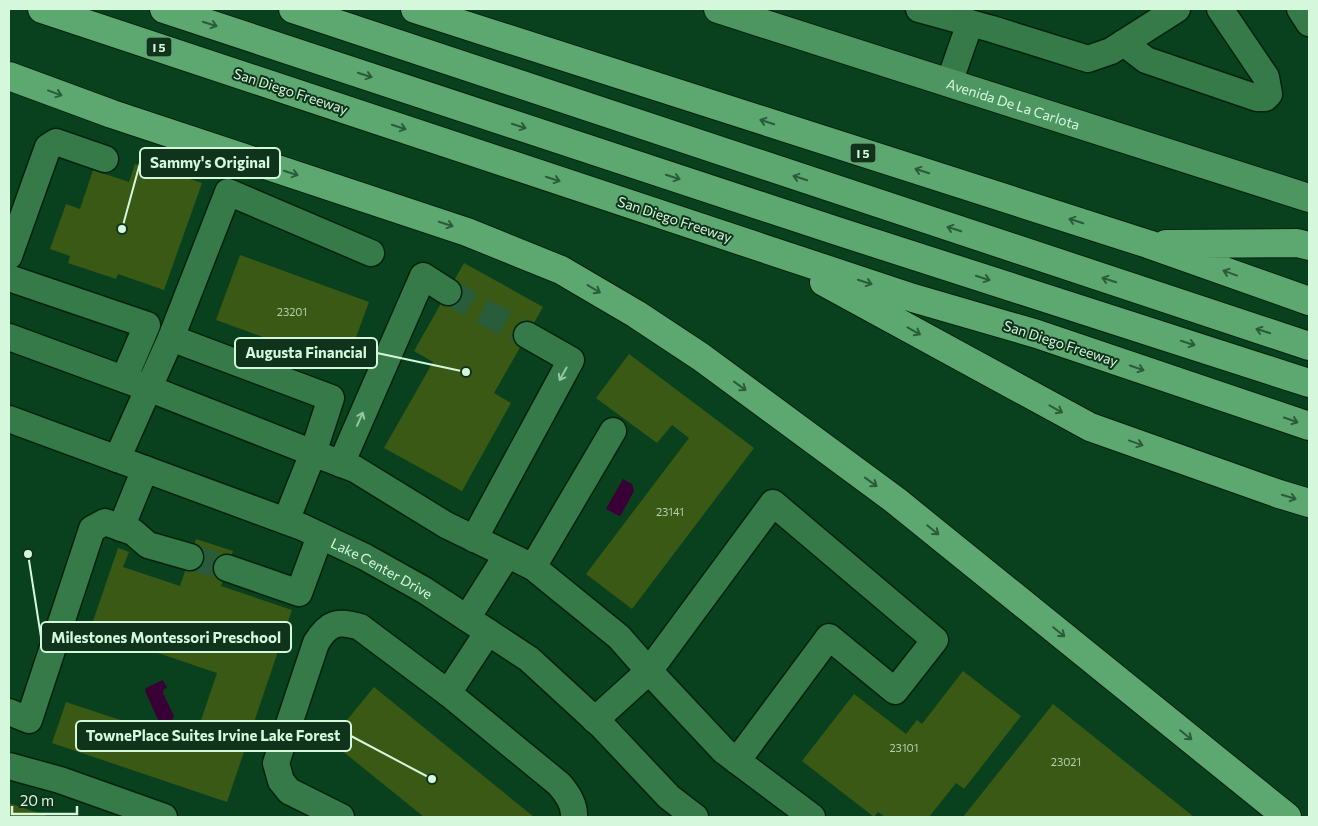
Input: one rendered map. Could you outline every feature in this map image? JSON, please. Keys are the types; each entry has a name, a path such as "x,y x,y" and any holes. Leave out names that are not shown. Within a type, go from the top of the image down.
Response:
{"highway":[{"name":"San Diego Freeway","path":"42,9 913,298 1037,334 1309,426"},
{"path":"164,9 846,234 1309,383"},
{"path":"293,9 1309,346"},
{"name":"I 5","path":"415,9 1148,244 1309,301"},
{"path":"9,76 112,114 467,232 561,270 636,314 701,357 895,500 1287,817"},
{"path":"1148,244 1298,243 1309,246"},
{"path":"764,249 1090,427 1309,503"}],"main road":[{"name":"Avenida De La Carlota","path":"718,9 1309,198"}],"street":[{"path":"918,9 1088,59 1111,51 1177,9"},
{"path":"1124,43 1146,60 1257,98 1265,98 1269,94 1269,84 1266,77 1220,9"},
{"path":"1300,9 1309,23"},
{"path":"949,83 970,23"},
{"path":"9,256 48,147 56,142 105,159"},
{"path":"117,459 170,338 228,192 371,253"},
{"path":"341,464 423,276 448,292"},
{"path":"9,278 147,325 124,379"},
{"path":"474,539 571,360 527,335"},
{"path":"9,337 148,388 355,469 446,525 533,568 619,637 648,671 724,750 812,817"},
{"path":"170,338 331,398 313,453 286,521"},
{"name":"Lake Center Drive","path":"9,419 286,521 365,557 424,590 528,660 595,720 665,807 695,817"},
{"path":"533,568 613,431"},
{"path":"122,528 145,470"},
{"path":"595,720 648,671 773,503 935,640 895,691 829,637 738,761"},
{"path":"9,712 30,720 92,529 105,522 133,532 148,545 190,557"},
{"path":"227,568 299,593 320,536"},
{"path":"448,694 507,555"},
{"path":"341,817 289,791 281,782 276,763 316,643 324,630 334,624 347,623 360,627 448,694 559,784 567,794 574,810 574,817"},
{"path":"9,766 60,780 164,817"}],"shaded area":[{"path":"623,479 632,484 634,491 619,516 606,509"},
{"path":"163,680 167,688 164,689 163,693 174,716 173,719 163,724 159,722 145,691 146,688"}],"building":[{"path":"135,164 152,170 153,167 202,183 164,290 118,274 116,279 68,263 70,256 50,249 66,204 80,209 93,170 129,182"},
{"path":"240,255 369,302 345,367 216,320"},
{"path":"464,263 543,307 494,393 511,403 462,491 384,448 433,362 414,351"},
{"path":"629,354 754,448 632,609 586,574 689,438 672,425 657,443 596,398"},
{"path":"196,539 233,551 221,586 292,610 227,802 52,743 66,702 193,744 217,673 90,630 118,548 129,552 123,567 180,586"},
{"path":"963,671 1021,716 964,789 956,783 929,817 885,817 878,812 874,817 802,761 854,694 906,734 917,720 922,724"},
{"path":"374,687 534,817 424,817 330,741"},
{"path":"1053,704 1194,817 963,817"},
{"path":"9,803 50,817 9,817"}],"tunnel":[{"path":"448,292 527,335"},
{"path":"190,557 227,568"}],"place":[{"name":"Sammy's Original","path":"122,229"},
{"name":"Augusta Financial","path":"466,372"},
{"name":"Milestones Montessori Preschool","path":"28,554"},
{"name":"TownePlace Suites Irvine Lake Forest","path":"432,779"}]}
